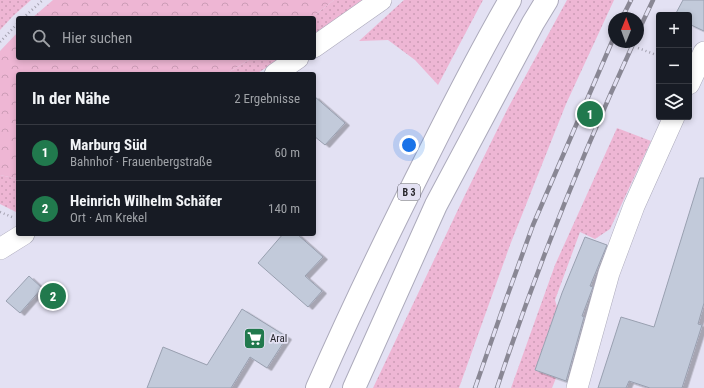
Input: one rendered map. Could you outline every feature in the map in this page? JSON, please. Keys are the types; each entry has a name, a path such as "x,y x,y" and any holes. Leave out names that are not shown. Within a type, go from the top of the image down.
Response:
{"highway":[{"name":"B 3","path":"317,388 342,331 394,222 489,36 510,0"},
{"path":"354,388 436,205 529,30 547,0"}],"street":[{"path":"316,46 381,0"},
{"path":"692,78 704,52"},
{"path":"278,72 295,60"},
{"path":"577,388 609,273 634,206 673,120"},
{"path":"0,249 16,231"}],"path":[{"path":"25,16 43,0"},
{"path":"0,42 16,25"},
{"path":"638,48 656,55"},
{"path":"0,212 16,224"}],"green space":[{"path":"0,0 31,0 0,30"},
{"path":"53,0 334,0 314,16 34,16"},
{"path":"334,0 368,0 316,36 316,16 314,16"},
{"path":"404,0 483,0 438,85 415,60 388,40 359,41"},
{"path":"567,0 614,0 566,104 510,245 459,388 373,388 464,197 508,108"},
{"path":"16,34 16,60 249,60 229,72 16,72 16,179 0,175 0,51"},
{"path":"249,60 279,60 259,72 229,72"},
{"path":"617,128 651,141 610,229 595,239 580,232 555,300 557,307 535,370 556,378 552,388 511,388 555,265"},
{"path":"0,175 16,179 16,212 0,204"}],"building":[{"path":"683,0 704,0 704,31 692,25 692,12 677,12"},
{"path":"316,98 345,123 325,145 316,138"},
{"path":"700,178 704,178 704,303 698,324 702,325 682,388 650,388 629,381 626,388 598,388 621,317 654,327"},
{"name":"Aral","path":"281,236 299,236 323,257 305,276 322,291 308,307 258,263"},
{"path":"585,237 607,245 590,286 593,287 582,316 584,317 566,381 535,370 562,293"},
{"path":"29,276 42,288 20,313 6,301"},
{"path":"242,309 287,337 267,368 250,357 231,388 147,388 163,347 207,365"}],"railway":[{"path":"625,12 631,0"},
{"path":"644,19 653,0"},
{"path":"475,388 533,225 609,48"},
{"path":"497,388 544,256 596,127 631,48"}],"place":[{"name":"Marburg Süd","path":"590,114"},
{"name":"Heinrich Wilhelm Schäfer","path":"53,296"},
{"name":"Aral","path":"255,338"}]}
